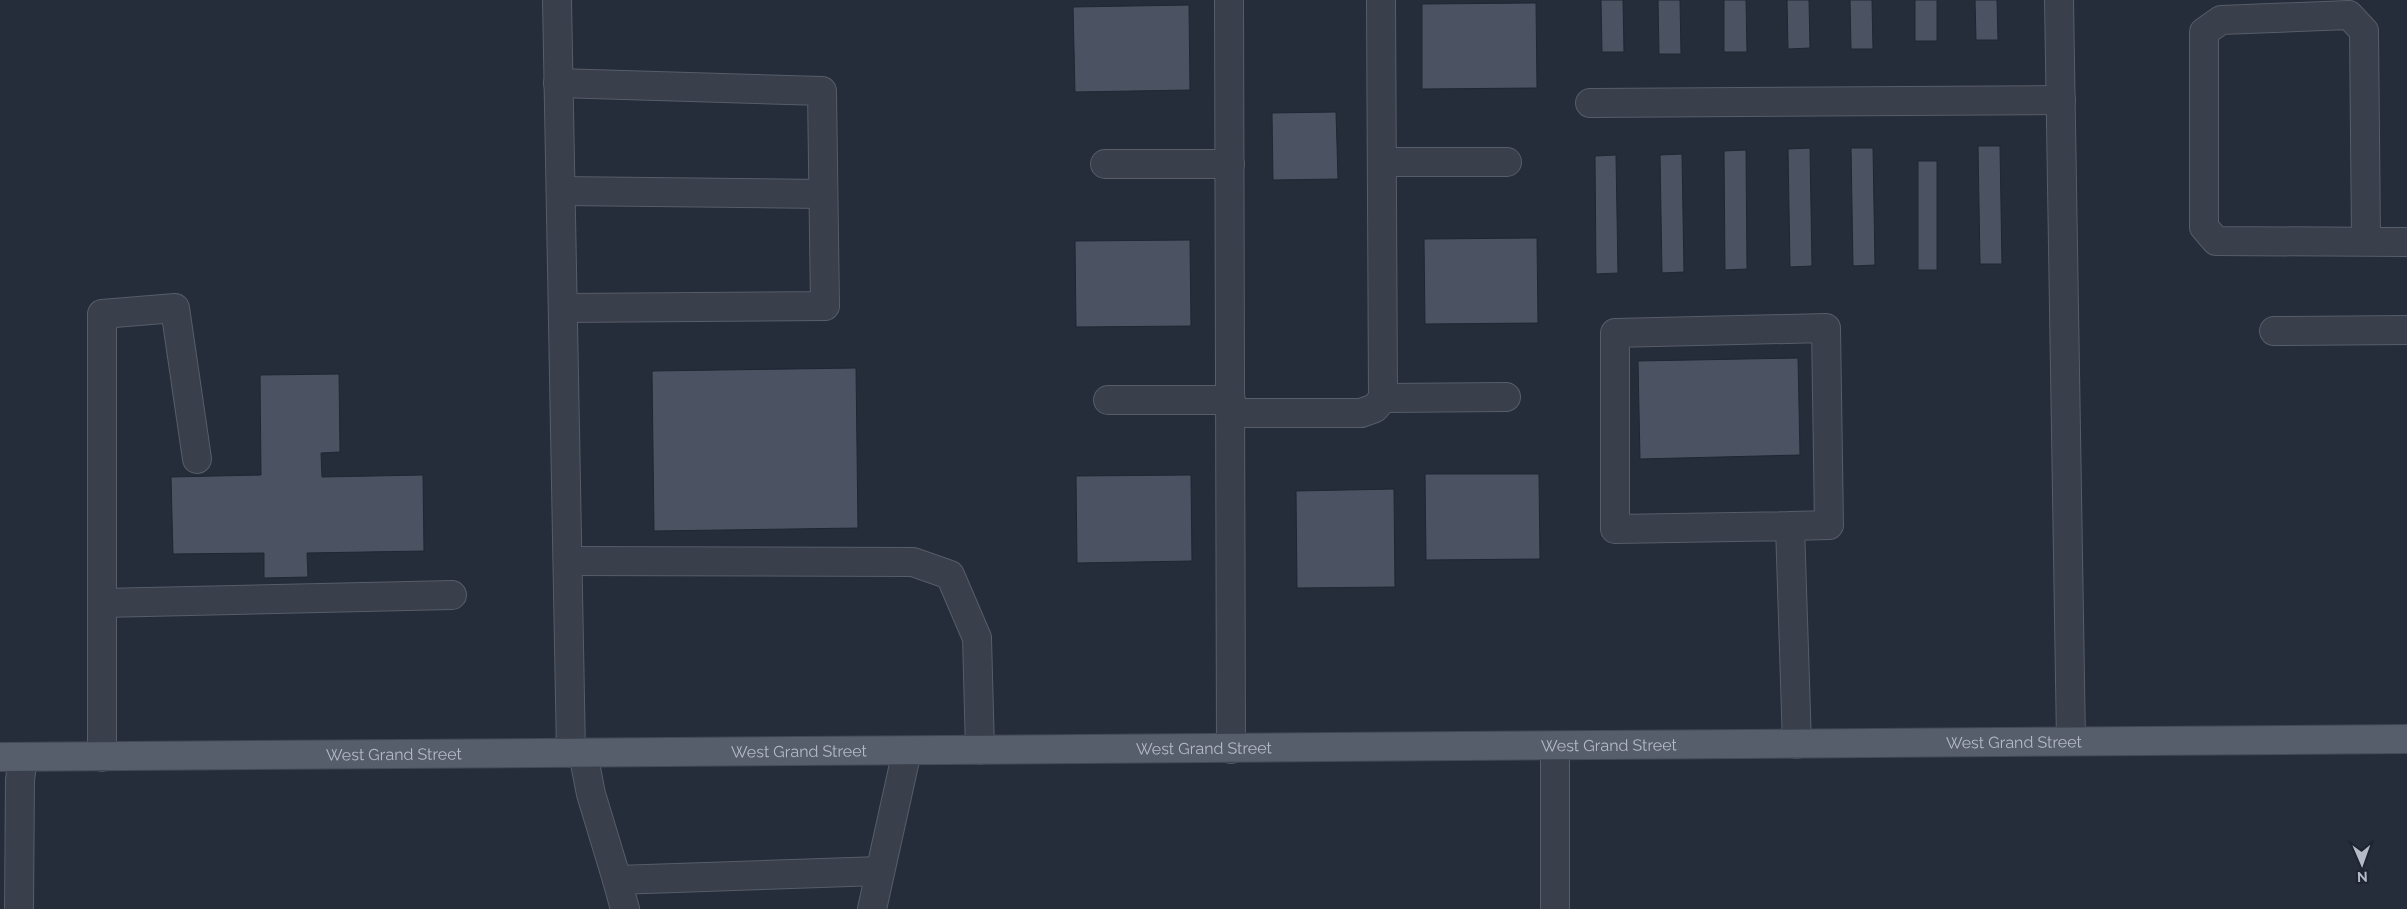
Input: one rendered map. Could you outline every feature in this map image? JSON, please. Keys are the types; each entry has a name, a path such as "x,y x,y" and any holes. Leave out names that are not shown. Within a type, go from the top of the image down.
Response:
{"main road":[{"name":"West Grand Street","path":"11,757 2407,739"}],"street":[{"path":"557,0 568,561 577,753 625,909"},
{"path":"1229,0 1231,749"},
{"path":"1108,400 1361,413 1375,408 1383,398 1381,0"},
{"path":"2060,0 2071,741"},
{"path":"2366,241 2364,31 2349,15 2221,20 2204,32 2204,227 2216,241 2407,242"},
{"path":"558,83 822,91 824,306 563,308"},
{"path":"1590,103 2061,100"},
{"path":"1382,162 1507,162"},
{"path":"1105,164 1230,164"},
{"path":"561,191 824,194"},
{"path":"102,756 102,314 175,308 197,459"},
{"path":"1826,328 1829,525 1790,526 1615,529 1615,333 1826,328"},
{"path":"2274,331 2407,330"},
{"path":"1383,398 1506,397"},
{"path":"1790,526 1797,744"},
{"path":"568,561 913,562 950,575 977,638 980,750"},
{"path":"102,603 452,595"},
{"path":"1554,746 1555,909"},
{"path":"872,909 907,751"},
{"path":"11,757 20,780 19,909"},
{"path":"617,880 880,871"}],"building":[{"path":"1601,0 1623,0 1624,52 1602,52"},
{"path":"1658,0 1680,0 1681,54 1659,54"},
{"path":"1724,0 1746,0 1747,52 1724,52"},
{"path":"1787,0 1809,0 1810,48 1788,49"},
{"path":"1850,0 1872,0 1873,49 1851,49"},
{"path":"1915,0 1937,0 1937,41 1915,41"},
{"path":"1975,0 1997,0 1998,40 1976,40"},
{"path":"1536,3 1537,88 1422,89 1422,4"},
{"path":"1189,5 1190,90 1075,92 1073,7"},
{"path":"1336,112 1338,179 1273,180 1272,113"},
{"path":"1978,146 2000,146 2002,264 1980,264"},
{"path":"1810,148 1812,266 1790,267 1788,149"},
{"path":"1851,148 1873,148 1875,265 1853,266"},
{"path":"1746,150 1747,269 1725,270 1724,151"},
{"path":"1682,154 1684,272 1662,273 1660,155"},
{"path":"1616,155 1618,273 1596,274 1595,156"},
{"path":"1918,161 1937,161 1937,270 1918,270"},
{"path":"1537,238 1538,323 1425,324 1424,239"},
{"path":"1190,240 1191,326 1076,327 1075,241"},
{"path":"1798,358 1800,455 1640,459 1638,361"},
{"path":"856,368 858,528 654,531 652,371"},
{"path":"339,374 340,452 321,453 322,477 423,475 424,551 307,553 308,577 264,578 264,553 173,554 171,477 261,475 260,375"},
{"path":"1425,474 1539,474 1540,559 1426,560"},
{"path":"1191,475 1192,561 1077,563 1076,476"},
{"path":"1394,489 1395,587 1297,588 1296,491"}]}
